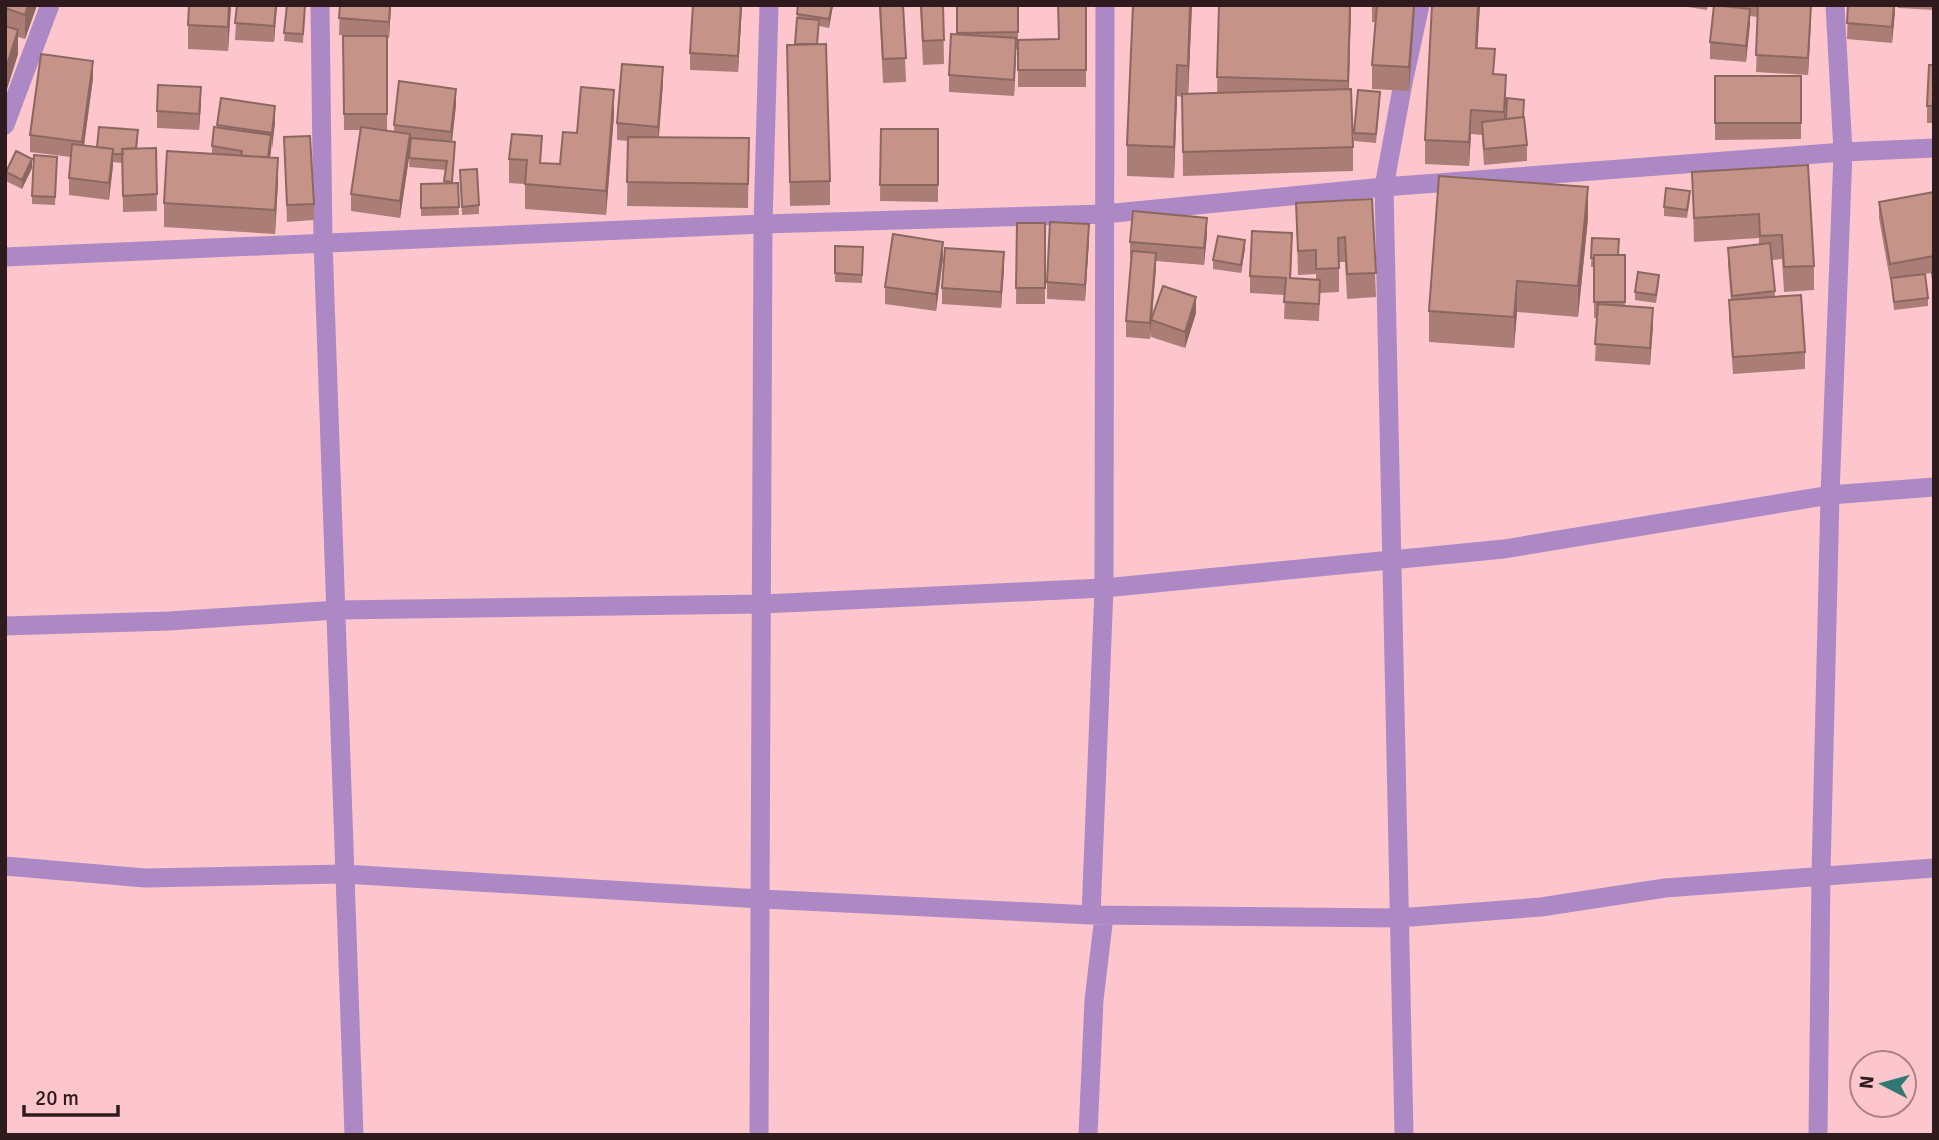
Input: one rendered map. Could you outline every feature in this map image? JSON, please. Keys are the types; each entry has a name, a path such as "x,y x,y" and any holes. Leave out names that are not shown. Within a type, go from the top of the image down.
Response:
{"street":[{"path":"5,125 50,5"},
{"path":"320,5 323,242 338,610 354,1135"},
{"path":"759,1135 763,224 769,5"},
{"path":"1088,1135 1097,915 1104,588 1105,5"},
{"path":"1404,1135 1384,187 1420,5"},
{"path":"1818,1135 1830,495 1843,152 1835,5"},
{"path":"5,257 763,224 1104,214 1384,187 1843,152 1934,148"},
{"path":"5,625 169,621 338,610 762,604 1104,588 1504,549 1830,495 1934,487"},
{"path":"5,866 145,878 344,874 760,899 1097,915 1398,918 1541,907 1665,888 1821,874 1934,868"}],"building":[{"path":"5,5 28,5 25,15 5,8"},
{"path":"189,5 229,5 228,27 188,25"},
{"path":"237,5 276,5 274,26 235,23"},
{"path":"287,5 305,5 303,34 284,33"},
{"path":"340,5 390,5 389,22 339,18"},
{"path":"693,5 741,5 738,56 690,53"},
{"path":"798,5 832,5 829,19 797,14"},
{"path":"880,5 903,5 906,58 883,59"},
{"path":"921,5 943,5 944,40 923,41"},
{"path":"957,5 1018,5 1018,32 957,33"},
{"path":"1058,5 1086,5 1086,70 1018,70 1018,40 1059,39"},
{"path":"1133,5 1190,5 1188,66 1177,65 1174,147 1127,145"},
{"path":"1219,5 1350,5 1348,81 1217,77"},
{"path":"1377,5 1414,5 1409,67 1372,65"},
{"path":"1432,5 1478,5 1476,48 1495,49 1493,74 1506,75 1504,112 1471,110 1469,142 1425,140"},
{"path":"1714,5 1750,9 1746,46 1710,42"},
{"path":"1758,5 1811,5 1808,58 1756,55"},
{"path":"1848,5 1894,5 1892,27 1847,23"},
{"path":"797,18 819,20 817,44 795,44"},
{"path":"5,26 18,30 5,71"},
{"path":"951,34 1016,38 1014,80 949,75"},
{"path":"343,36 387,36 387,114 344,114"},
{"path":"826,44 830,181 790,182 787,45"},
{"path":"41,54 93,61 82,142 30,135"},
{"path":"622,64 663,67 658,127 617,123"},
{"path":"1929,65 1934,65 1934,106 1927,106"},
{"path":"1715,76 1801,76 1801,123 1715,123"},
{"path":"399,81 456,89 451,132 394,125"},
{"path":"158,85 201,87 199,114 157,111"},
{"path":"581,87 614,90 606,191 525,184 527,160 509,159 512,134 542,136 540,163 560,164 563,132 577,133"},
{"path":"1351,89 1353,147 1183,152 1182,94"},
{"path":"1358,90 1380,92 1376,134 1354,133"},
{"path":"221,98 275,106 272,133 217,125"},
{"path":"1507,98 1524,100 1523,117 1506,119"},
{"path":"1524,117 1527,145 1484,149 1482,122"},
{"path":"99,127 138,130 136,148 122,149 123,154 113,154 113,149 97,147"},
{"path":"214,127 271,135 268,157 241,156 242,151 212,146"},
{"path":"361,127 410,134 400,201 351,194"},
{"path":"881,129 938,129 938,185 880,185"},
{"path":"310,136 314,204 287,205 284,137"},
{"path":"628,137 749,138 748,184 627,182"},
{"path":"411,138 455,142 452,182 444,181 447,161 409,158"},
{"path":"72,144 113,149 109,183 69,178"},
{"path":"156,148 157,194 123,196 122,149"},
{"path":"16,151 32,159 22,180 6,172"},
{"path":"167,151 278,158 275,210 164,203"},
{"path":"34,155 57,157 55,197 32,196"},
{"path":"1808,165 1814,266 1784,267 1782,235 1760,236 1759,214 1694,218 1692,172"},
{"path":"477,169 479,205 462,207 460,170"},
{"path":"1439,176 1588,187 1578,286 1517,281 1514,317 1429,311"},
{"path":"458,183 459,207 421,208 421,184"},
{"path":"1666,188 1690,191 1687,210 1664,207"},
{"path":"1934,192 1934,256 1890,264 1879,202"},
{"path":"1372,199 1376,273 1347,274 1345,237 1338,238 1339,268 1316,269 1316,250 1298,251 1296,203"},
{"path":"1133,211 1207,218 1204,248 1130,242"},
{"path":"1050,222 1089,224 1085,285 1047,282"},
{"path":"1017,223 1045,223 1045,288 1016,288"},
{"path":"1252,231 1292,233 1290,278 1320,280 1319,304 1284,302 1286,278 1250,276"},
{"path":"893,234 943,242 936,294 885,287"},
{"path":"1218,236 1245,240 1241,265 1213,260"},
{"path":"1592,238 1619,239 1618,255 1594,255 1594,258 1591,258"},
{"path":"1770,243 1775,291 1732,296 1728,248"},
{"path":"835,246 863,247 862,275 835,273"},
{"path":"945,248 1004,252 1001,292 942,288"},
{"path":"1132,251 1156,253 1150,323 1126,321"},
{"path":"1594,255 1625,255 1625,302 1594,302"},
{"path":"1638,272 1659,275 1656,295 1635,292"},
{"path":"1925,274 1928,298 1894,302 1891,278"},
{"path":"1163,286 1196,297 1185,332 1151,320"},
{"path":"1801,295 1805,352 1733,357 1729,300"},
{"path":"1598,304 1653,308 1650,348 1595,344"}]}
